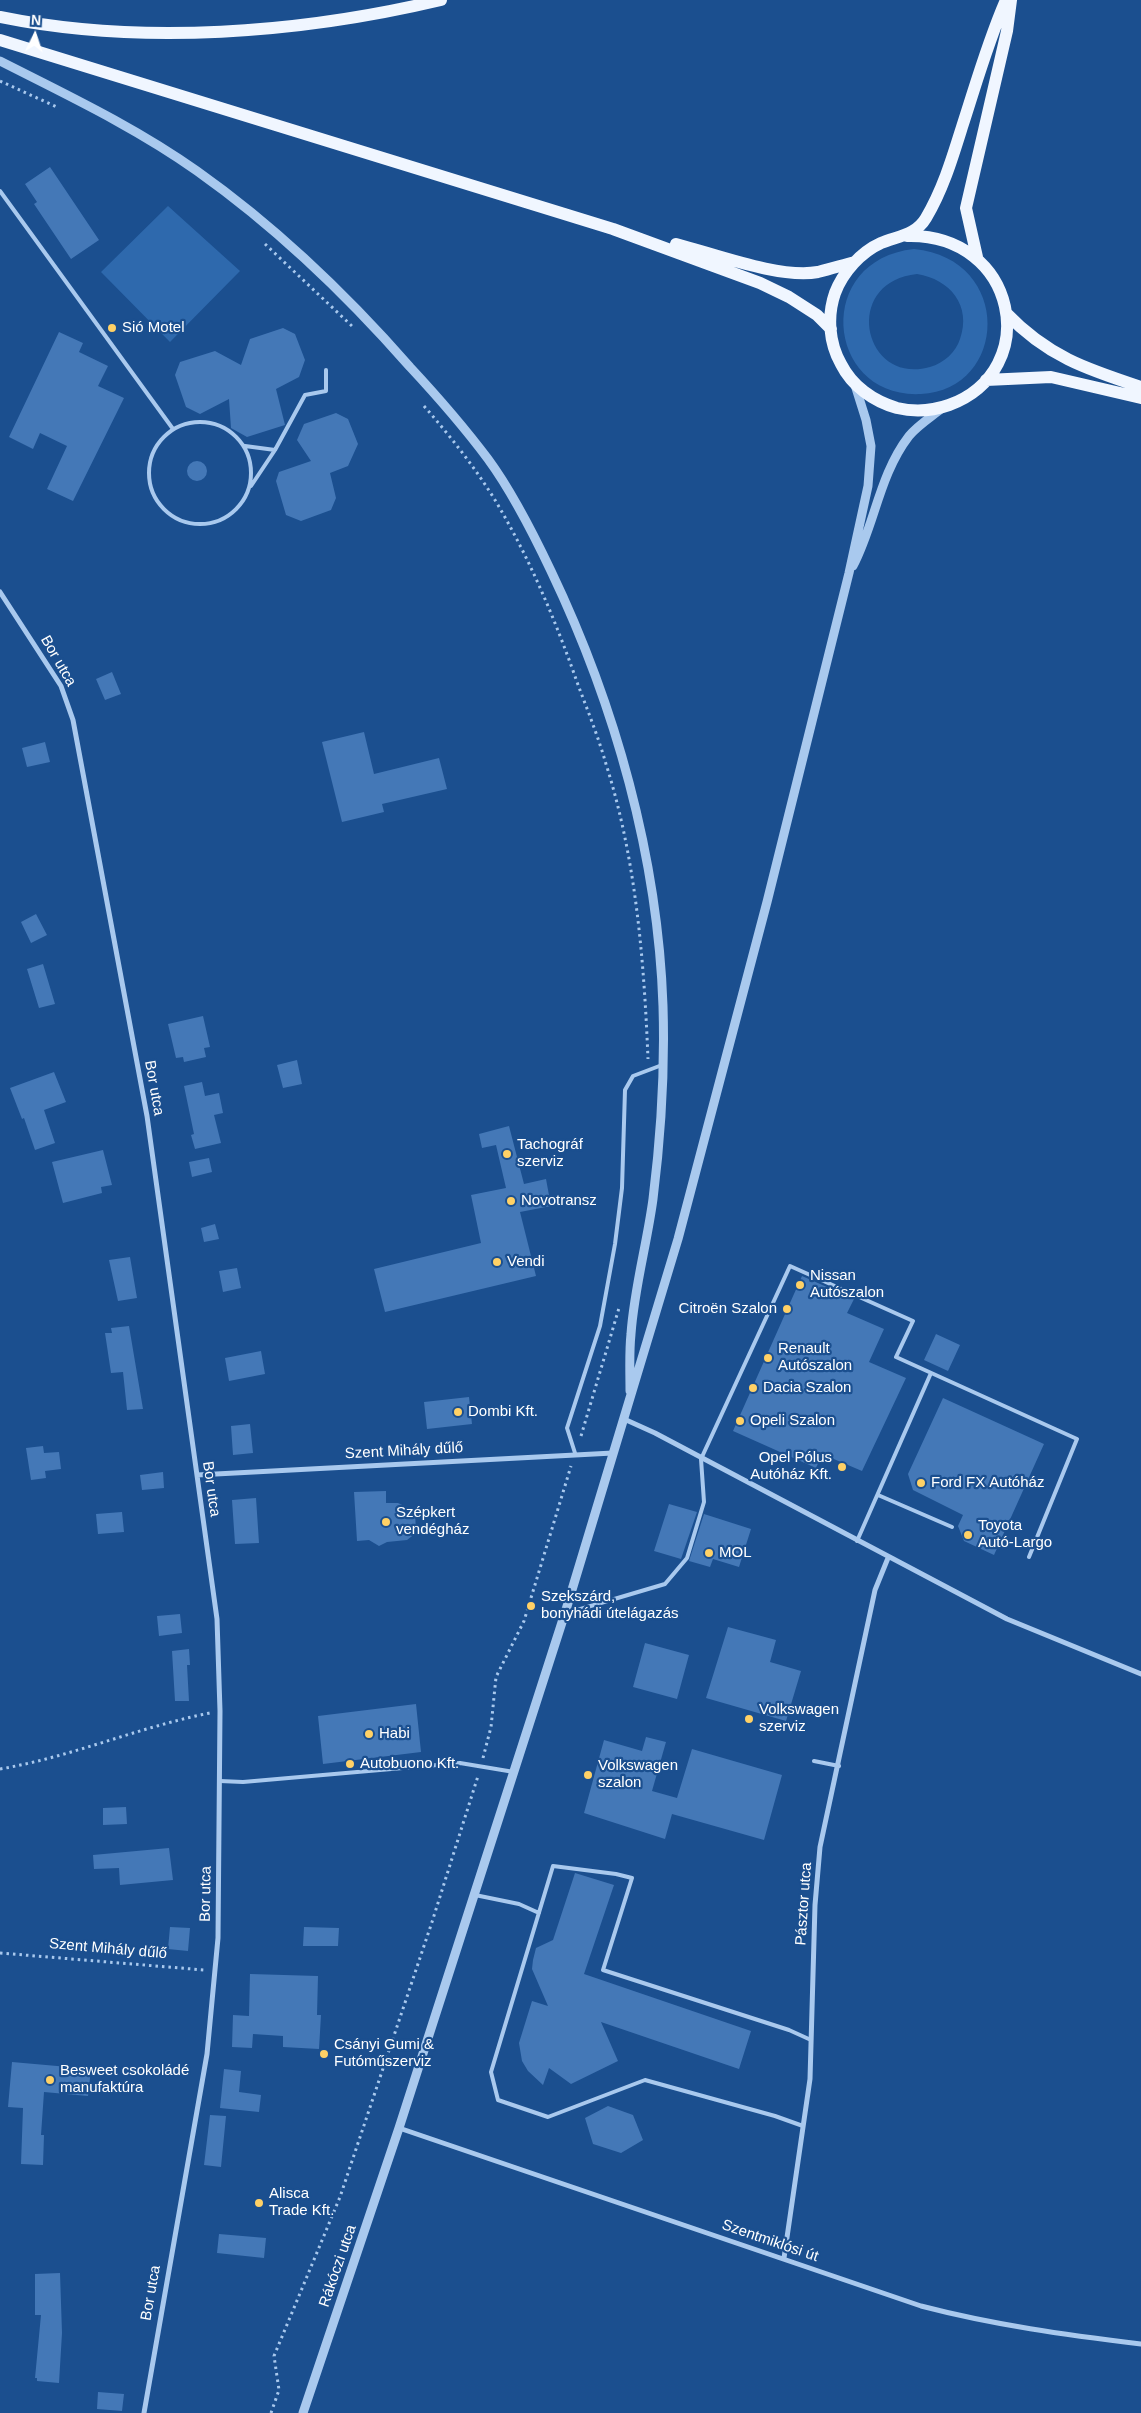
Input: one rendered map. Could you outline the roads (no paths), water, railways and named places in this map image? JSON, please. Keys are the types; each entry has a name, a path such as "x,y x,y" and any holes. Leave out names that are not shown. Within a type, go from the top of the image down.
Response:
{"main road":[{"path":"0,17 22,22 114,31 213,32 327,22 385,13 441,0"},
{"path":"907,236 925,220 944,184 992,32 1006,0"},
{"path":"977,257 966,208 1007,31 1011,0"},
{"path":"0,40 613,229 754,265 794,272 817,272 855,262"},
{"path":"613,229 760,283 789,297 817,315 831,329"},
{"path":"926,235 962,246 977,257 994,277 1004,300 1006,313 1006,331 1003,348 996,365 986,380 966,397 942,408 923,411 905,410 878,401 855,384 847,375 836,353 831,329 831,311 836,293 844,276 855,262 879,244 907,236 926,235"},
{"path":"1006,313 1025,333 1042,346 1088,369 1141,387"},
{"path":"986,380 1051,377 1081,382 1141,398"}],"street":[{"path":"0,60 118,121 195,169 252,213 304,257 367,318 432,391 490,461 535,537 575,621 606,706 628,783 647,862 659,947 663,1006 661,1118 653,1200 631,1333 630,1401"},
{"path":"849,573 868,486 871,446 866,420 855,384"},
{"path":"849,573 864,545 881,489 892,461 910,435 942,408"},
{"name":"Rákóczi utca","path":"304,2413 399,2128 565,1613 678,1239 767,902 849,573"},
{"name":"Bor utca","path":"0,592 61,686 73,720 147,1116 217,1619 220,1781 218,1938 215,1971 207,2054 144,2413"},
{"path":"624,1419 655,1433 888,1558 1007,1619 1141,1674"},
{"name":"Szent Mihály dűlő","path":"197,1475 613,1452"},
{"name":"Pásztor utca","path":"784,2258 810,2079 815,1905 820,1847 839,1766 875,1590 888,1558"},
{"name":"Szentmiklósi út","path":"399,2128 894,2297 976,2321 1040,2332 1141,2344"}],"lane":[{"path":"0,191 173,429"},
{"path":"251,486 252,465 245,446 231,431 212,423 192,422 173,429 158,443 150,461 149,482 156,500 170,515 188,524 208,524 228,518 242,504 305,396 326,391 326,370"},
{"path":"245,446 275,450"},
{"path":"575,1453 567,1428 600,1326 615,1244 622,1188 625,1090 633,1076 662,1065"},
{"path":"565,1613 665,1584 687,1558 704,1502 701,1459 790,1266 913,1321 896,1357 1077,1439 1029,1557"},
{"path":"856,1541 931,1373"},
{"path":"878,1495 952,1527"},
{"path":"814,1761 839,1766"},
{"path":"220,1781 243,1782 460,1764 514,1772"},
{"path":"803,2126 775,2116 645,2080 548,2116 498,2100 491,2072 553,1866 616,1874 632,1878 603,1970 789,2030 811,2040"},
{"path":"475,1894 519,1904 539,1914"}],"place":[{"name":"Sió Motel","path":"112,328"},
{"name":"Tachográf szerviz","path":"507,1154"},
{"name":"Novotransz","path":"511,1201"},
{"name":"Vendi","path":"497,1262"},
{"name":"Nissan Autószalon","path":"800,1285"},
{"name":"Citroën Szalon","path":"787,1309"},
{"name":"Renault Autószalon","path":"768,1358"},
{"name":"Dacia Szalon","path":"753,1388"},
{"name":"Dombi Kft.","path":"458,1412"},
{"name":"Opeli Szalon","path":"740,1421"},
{"name":"Opel Pólus Autóház Kft.","path":"842,1467"},
{"name":"Ford FX Autóház","path":"921,1483"},
{"name":"Szépkert vendégház","path":"386,1522"},
{"name":"Toyota Autó-Largo","path":"968,1535"},
{"name":"MOL","path":"709,1553"},
{"name":"Szekszárd, bonyhádi útelágazás","path":"531,1606"},
{"name":"Volkswagen szerviz","path":"749,1719"},
{"name":"Habi","path":"369,1734"},
{"name":"Autobuono Kft.","path":"350,1764"},
{"name":"Volkswagen szalon","path":"588,1775"},
{"name":"Csányi Gumi & Futóműszerviz","path":"324,2054"},
{"name":"Besweet csokoládé manufaktúra","path":"50,2080"},
{"name":"Alisca Trade Kft.","path":"259,2203"}]}
